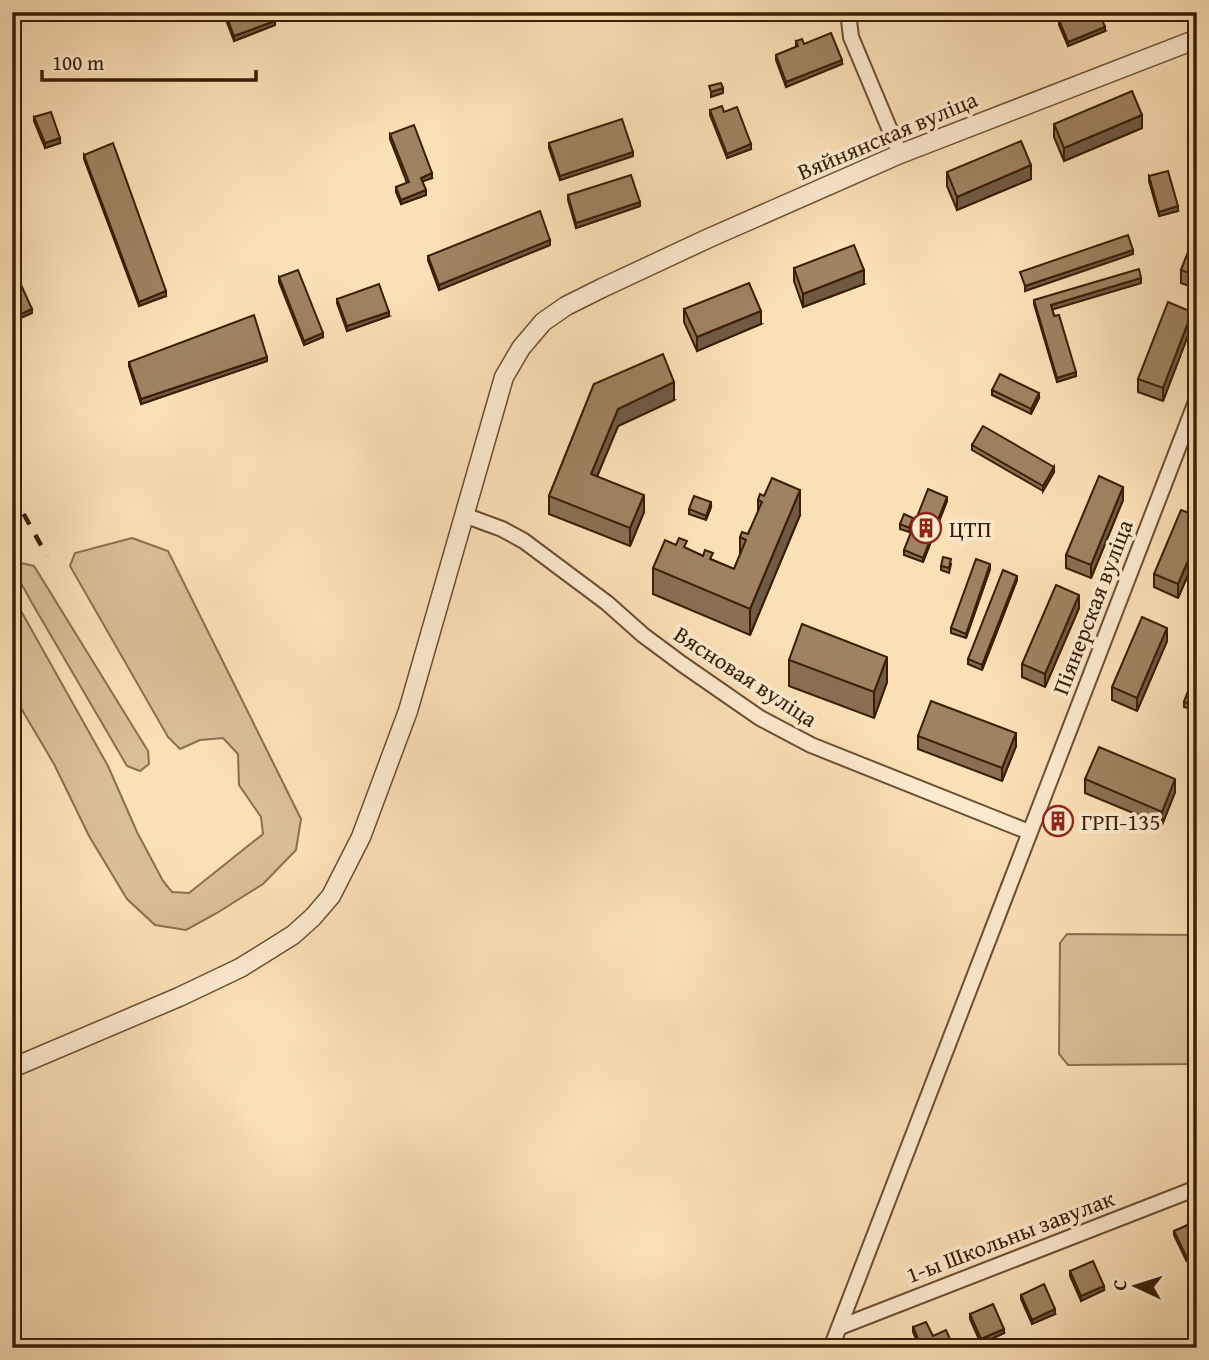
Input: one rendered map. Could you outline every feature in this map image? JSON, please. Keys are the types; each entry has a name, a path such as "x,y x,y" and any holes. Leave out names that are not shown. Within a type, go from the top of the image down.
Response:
{"street":[{"path":"848,12 851,37 900,154"},
{"name":"Вяйнянская вуліца","path":"12,1068 228,974 293,935 322,907 346,869 361,837 393,753 421,668 499,392 514,359 531,335 548,318 602,288 718,233 900,154 1197,39"},
{"name":"Піянерская вуліца","path":"831,1348 1197,399"},
{"name":"Вясновая вуліца","path":"464,515 502,529 530,545 682,664 784,732 1029,832"},
{"name":"1-ы Школьны завулак","path":"840,1326 1197,1188"}],"shaded area":[{"path":"132,538 168,551 301,819 296,850 263,884 186,930 155,925 127,899 89,836 54,764 12,693 12,604 21,611 108,766 137,832 163,881 172,892 189,893 263,834 261,817 239,785 238,754 223,738 200,740 180,749 168,737 70,566 75,553"},
{"path":"21,563 34,566 148,751 149,764 140,771 127,766 32,603 17,576"},
{"path":"1067,934 1197,935 1197,1064 1068,1065 1059,1054 1060,943"}],"building":[{"path":"225,12 271,12 275,21 234,36"},
{"path":"1079,12 1099,12 1105,27 1068,42 1059,20"},
{"path":"831,33 842,60 786,82 776,55 798,46 796,41 802,39 804,44"},
{"path":"721,83 723,88 711,92 709,86"},
{"path":"1132,91 1142,115 1064,148 1054,124"},
{"path":"722,106 724,112 737,107 751,144 727,154 710,110"},
{"path":"51,112 60,138 45,143 34,117"},
{"path":"622,119 633,152 560,176 549,143"},
{"path":"414,125 432,173 421,178 426,190 401,200 396,187 409,182 390,134"},
{"path":"1021,141 1031,165 957,197 947,172"},
{"path":"113,143 166,291 139,302 84,155"},
{"path":"1168,171 1178,206 1159,212 1149,176"},
{"path":"631,175 640,202 576,223 568,195"},
{"path":"540,211 550,240 439,285 428,256"},
{"path":"1197,230 1197,276 1181,270"},
{"path":"1128,235 1133,250 1025,286 1020,272"},
{"path":"854,245 864,270 803,294 794,268"},
{"path":"12,265 32,309 12,318"},
{"path":"1139,269 1141,278 1051,305 1054,316 1059,315 1076,372 1057,378 1034,300"},
{"path":"298,270 323,333 304,341 279,277"},
{"path":"749,283 761,311 697,337 684,309"},
{"path":"379,284 389,312 347,326 337,299"},
{"path":"1168,302 1192,312 1163,388 1138,379"},
{"path":"254,315 267,357 141,399 129,362"},
{"path":"663,354 674,382 618,409 591,474 644,495 630,528 549,496 594,384"},
{"path":"1000,374 1039,393 1031,409 992,390"},
{"path":"983,426 1054,467 1043,486 972,445"},
{"path":"1099,476 1123,487 1091,565 1066,555"},
{"path":"772,478 800,490 750,609 653,568 665,540 676,545 679,538 687,541 684,547 703,556 705,550 713,553 710,559 734,569 746,540 740,537 742,532 748,534 762,502 758,500 760,494 764,496"},
{"name":"ЦТП","path":"928,489 947,497 923,558 904,550"},
{"path":"694,496 711,502 706,516 689,509"},
{"path":"1181,510 1197,516 1197,540 1178,584 1154,574"},
{"path":"904,514 913,518 909,528 900,524"},
{"path":"943,557 951,559 949,568 941,566"},
{"path":"976,559 990,564 966,634 951,628"},
{"path":"1003,570 1017,576 982,665 968,659"},
{"path":"1056,585 1079,595 1045,674 1022,664"},
{"path":"1142,617 1167,628 1137,698 1112,687"},
{"path":"802,624 887,657 874,692 789,660"},
{"path":"1197,668 1197,707 1184,702"},
{"path":"931,701 1016,733 1002,768 918,736"},
{"path":"1099,747 1175,779 1162,812 1085,779"},
{"path":"1055,810 1064,814 1061,822 1052,819"},
{"path":"1197,1221 1197,1251 1186,1256 1174,1231"},
{"path":"1093,1261 1104,1286 1081,1296 1070,1271"},
{"path":"1044,1284 1055,1309 1032,1320 1021,1295"},
{"path":"993,1304 1004,1329 981,1339 970,1314"},
{"path":"926,1322 933,1336 946,1330 954,1348 922,1348 913,1327"},
{"path":"896,1341 899,1348 881,1348"}],"railway":[{"path":"12,493 47,556"}],"place":[{"name":"ЦТП","path":"926,528"},
{"name":"ГРП-135","path":"1058,821"}]}
